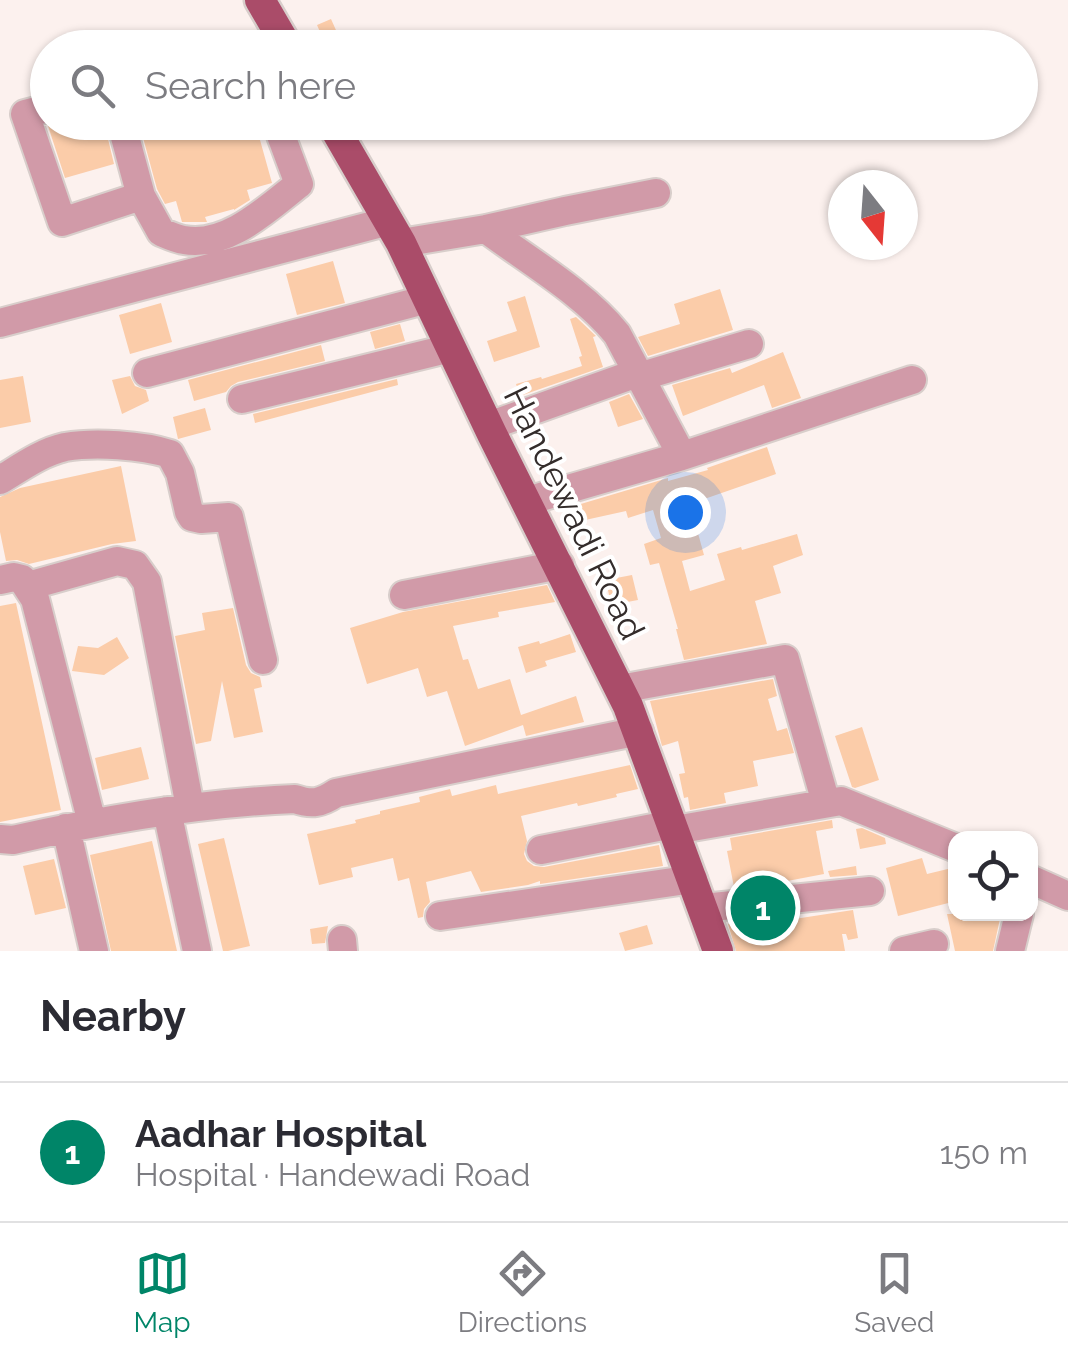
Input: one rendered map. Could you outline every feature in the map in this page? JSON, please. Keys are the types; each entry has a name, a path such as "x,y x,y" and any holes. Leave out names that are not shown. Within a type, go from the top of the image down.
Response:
{"main road":[{"path":"260,0 278,30"},
{"name":"Handewadi Road","path":"341,140 395,232 620,689 639,731 718,951"}],"street":[{"path":"34,140 62,222 141,196"},
{"path":"126,140 141,196 161,232 186,241 211,239 245,226 299,184 283,140"},
{"path":"0,322 255,256 395,232 486,229 656,193"},
{"path":"245,226 255,256"},
{"path":"486,229 606,322 682,456"},
{"path":"147,372 428,298"},
{"path":"489,426 638,375 749,344"},
{"path":"242,399 451,348"},
{"path":"526,501 682,456 912,380"},
{"path":"0,480 34,459 63,448 154,449 170,454 180,472 192,517 229,517 263,660"},
{"path":"28,586 117,561 135,565 146,582 197,951"},
{"path":"404,595 560,566"},
{"path":"0,580 22,579 35,599 79,825 94,951"},
{"path":"620,689 785,659 826,803"},
{"path":"0,840 179,809 295,799 309,804 336,793 639,731"},
{"path":"541,850 841,801 948,845"},
{"path":"440,916 693,879"},
{"path":"1038,883 1068,896"},
{"path":"703,908 870,891"},
{"path":"1010,951 1017,921"},
{"path":"904,951 934,944"}],"building":[{"path":"331,19 336,30 319,30 317,25"},
{"path":"53,140 108,140 114,164 65,178"},
{"path":"144,140 260,140 272,183 247,190 250,200 234,210 205,217 207,222 182,222 176,201 165,204"},
{"path":"333,261 345,303 297,315 286,274"},
{"path":"720,289 733,330 648,356 638,337 680,324 674,304"},
{"path":"525,296 540,347 494,362 487,341 517,331 507,302"},
{"path":"161,303 172,342 130,354 119,315"},
{"path":"576,317 596,336 593,337 603,367 520,396 516,384 582,366 570,319"},
{"path":"400,324 405,341 375,349 370,332"},
{"path":"321,345 325,361 238,382 226,392 194,401 188,380"},
{"path":"783,352 801,398 772,408 764,385 683,416 672,385 730,368 732,373"},
{"path":"23,376 31,422 0,428 0,380"},
{"path":"130,376 135,386 146,390 149,401 122,414 112,380"},
{"path":"397,379 398,385 255,423 253,414"},
{"path":"629,394 643,419 618,427 609,402"},
{"path":"205,408 211,430 178,439 173,417"},
{"path":"767,447 776,474 690,504 704,555 682,561 690,591 725,580 717,554 797,534 803,555 773,566 781,593 755,601 767,644 684,660 659,563 650,565 644,544 661,538 653,510 628,518 626,511 567,524 564,509 708,470"},
{"path":"121,466 136,541 29,564 6,561 0,532 0,497 20,488"},
{"path":"632,575 638,600 611,605 606,580"},
{"path":"547,585 555,602 498,612 499,617 453,626 463,660 468,659 478,689 510,679 521,715 576,696 584,722 526,736 523,725 465,746 447,691 427,697 418,668 367,684 350,628 403,612"},
{"path":"16,603 61,810 0,822 0,606"},
{"path":"233,608 246,665 260,677 262,687 254,689 263,732 234,738 222,681 211,741 196,744 175,636 205,630 202,613"},
{"path":"570,634 576,652 545,661 547,666 526,673 518,647"},
{"path":"117,637 129,658 104,675 72,671 78,646 98,648"},
{"path":"773,679 777,696 768,699 777,731 787,728 794,753 753,761 758,786 724,793 726,803 690,810 679,774 685,773 678,741 662,746 650,701"},
{"path":"862,727 879,780 855,788 835,736"},
{"path":"141,747 149,779 102,790 95,758"},
{"path":"630,765 638,789 578,806 577,803 521,816 527,841 524,854 534,866 544,867 659,845 663,866 481,892 471,871 426,882 430,902 423,917 418,918 409,878 398,881 393,858 351,868 353,877 319,885 307,834 356,823 355,820 420,802 419,797 450,789 452,796 496,785 498,794"},
{"path":"832,820 833,828 816,831 824,874 734,887 727,851 732,850 730,838"},
{"path":"856,829 885,838 886,844 860,849"},
{"path":"224,838 250,946 228,951 223,951 198,844"},
{"path":"152,841 177,951 111,951 90,855"},
{"path":"922,858 927,874 948,869 948,903 898,916 886,868"},
{"path":"54,859 66,908 35,915 23,866"},
{"path":"856,866 857,875 830,877 828,871"},
{"path":"853,910 858,938 848,940 842,934 845,951 736,951 728,924 787,917 788,920"},
{"path":"949,921 999,921 993,951 955,951"},
{"path":"647,925 653,944 625,951 619,933"},
{"path":"328,926 325,943 312,944 310,929"}],"place":[{"name":"Aadhar Hospital","path":"763,908"}]}
